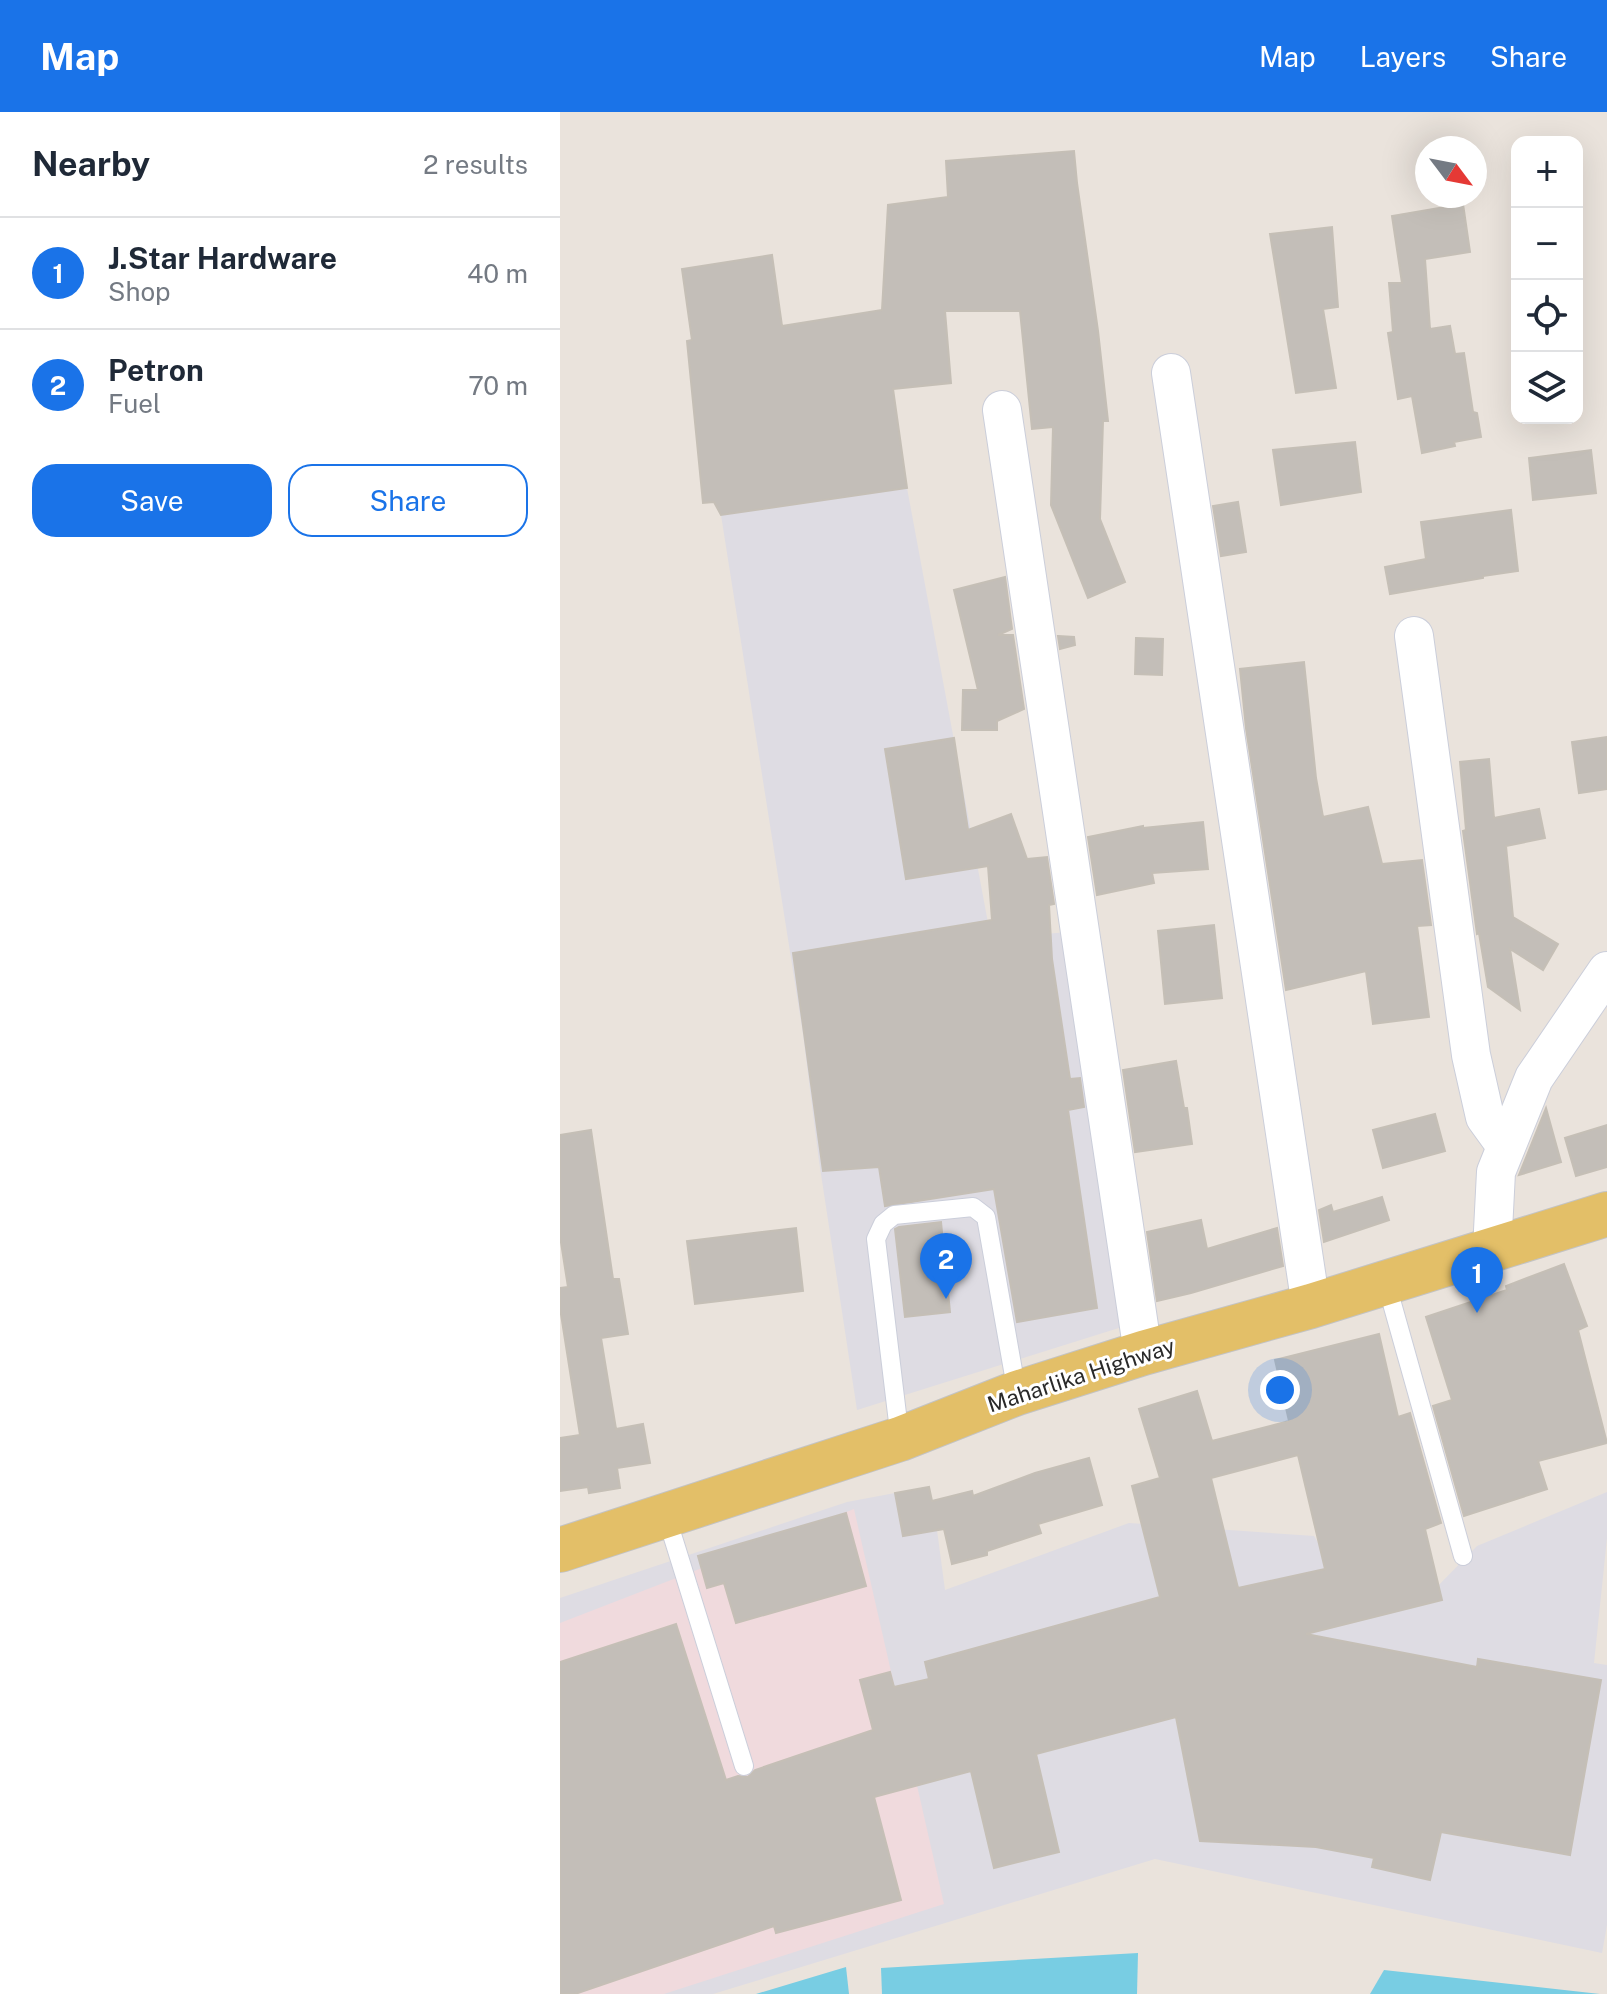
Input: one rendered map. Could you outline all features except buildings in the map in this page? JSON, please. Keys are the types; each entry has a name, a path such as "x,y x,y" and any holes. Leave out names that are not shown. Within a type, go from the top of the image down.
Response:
{"main road":[{"name":"Maharlika Highway","path":"560,1550 900,1439 1017,1393 1607,1214"}],"street":[{"path":"1171,373 1311,1306"},
{"path":"1002,410 1143,1353"},
{"path":"1414,636 1471,1055 1485,1117 1506,1146"},
{"path":"1492,1250 1496,1172 1534,1078 1607,971"}],"lane":[{"path":"900,1439 876,1239 883,1224 894,1215 973,1207 986,1217 1017,1393"},
{"path":"1386,1282 1463,1556"},
{"path":"666,1515 744,1766"}],"shaded area":[{"path":"882,310 907,488 991,939 1067,932 1122,1327 857,1410 803,1034 721,515 714,502 703,503 687,341"},
{"path":"1607,1492 1607,1538 1594,1663 1607,1665 1607,1925 1602,1953 1155,1859 713,1994 560,1994 560,1598 847,1502 895,1493 937,1530 945,1590 1129,1523 1314,1536 1354,1602 1432,1592 1477,1546"},
{"path":"854,1509 944,1904 664,1994 560,1994 560,1623"}],"water":[{"path":"1138,1953 1137,1994 882,1994 881,1968"},
{"path":"846,1967 849,1994 756,1994"},
{"path":"1384,1970 1600,1994 1370,1994"}],"place":[{"name":"Petron","path":"946,1299"},
{"name":"J.Star Hardware","path":"1477,1313"}]}
